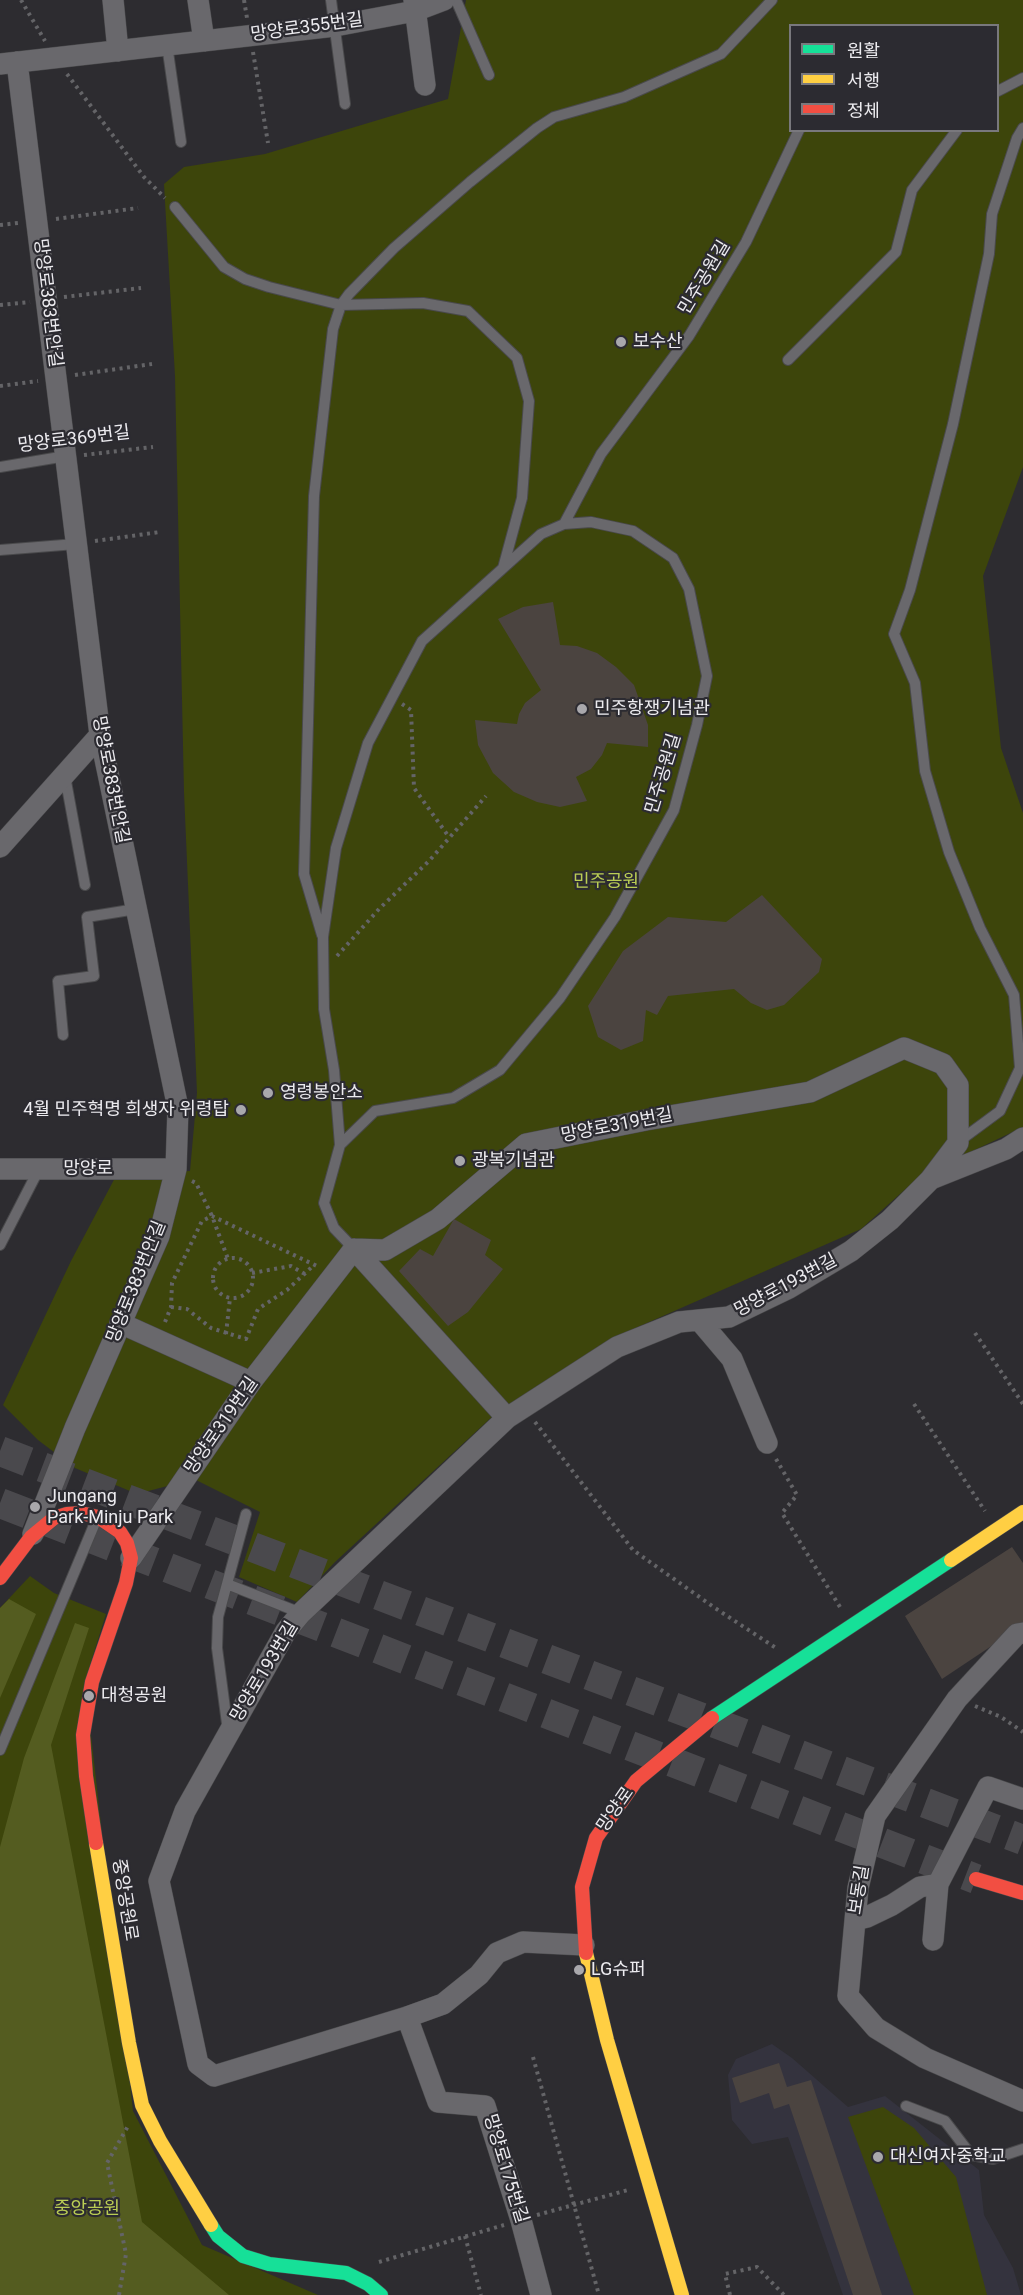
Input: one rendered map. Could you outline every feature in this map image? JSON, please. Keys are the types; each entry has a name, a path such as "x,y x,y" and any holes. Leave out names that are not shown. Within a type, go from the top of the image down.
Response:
{"street":[{"path":"113,0 118,51"},
{"path":"198,0 204,41"},
{"name":"망양로355번길","path":"9,63 335,26 415,5 444,0"},
{"path":"415,5 425,85"},
{"name":"망양로383번안길","path":"9,63 37,221 100,735 178,1108 176,1169 159,1236 120,1323 31,1537"},
{"path":"0,847 100,735"},
{"name":"망양로319번길","path":"131,1558 251,1382 354,1249 385,1250 438,1219 526,1144 646,1120 810,1092 904,1048 943,1064 958,1085 958,1143"},
{"path":"930,1180 1006,1149 1023,1138"},
{"path":"930,1180 958,1143"},
{"name":"망양로","path":"0,1169 176,1169"},
{"name":"망양로193번길","path":"584,1945 523,1942 497,1953 479,1975 443,2004 214,2076 198,2064 159,1881 185,1811 286,1631 301,1613 516,1413 617,1347 680,1322 729,1317 789,1288 851,1251 890,1220 930,1180"},
{"path":"354,1249 516,1413"},
{"path":"699,1320 732,1359 767,1443"},
{"path":"120,1323 251,1382"},
{"name":"망양로","path":"682,2295 607,2040 584,1945 582,1887 596,1838 636,1781 703,1724 1023,1512"},
{"path":"0,1578 31,1537 54,1518 67,1514 98,1517 120,1532 127,1543 131,1558"},
{"name":"중앙공원로","path":"131,1558 126,1582 92,1682 83,1735 86,1776 96,1840 129,2043 142,2105 160,2141 218,2236 243,2256 269,2264 346,2273 368,2284 381,2295"},
{"name":"보동길","path":"1023,1633 1017,1634 957,1699 875,1816 858,1888 848,1996 876,2028 925,2058 1023,2101"},
{"path":"933,1940 938,1884 988,1787 1023,1799"},
{"path":"976,1879 1023,1893"},
{"path":"855,1920 892,1905 920,1887 938,1884"},
{"name":"망양로175번길","path":"407,2017 438,2102 485,2106 521,2220 541,2295"}],"lane":[{"path":"331,0 345,104"},
{"path":"456,0 489,75"},
{"path":"323,937 304,874 314,496 333,329 341,305 394,248 537,128 554,117 624,97 721,54 772,0"},
{"path":"167,45 181,142"},
{"path":"999,90 1023,78"},
{"path":"958,1143 1000,1111 1020,1068 1014,995 980,928 949,852 925,771 915,683 894,634 910,590 953,424 989,254 992,214 1017,138 1023,128"},
{"name":"민주공원길","path":"564,524 601,454 689,336 746,242 798,132"},
{"path":"788,360 896,252 912,190 956,132"},
{"path":"175,207 224,267 238,275 269,287 341,305 423,303 468,311 517,358 529,401 522,498 503,568"},
{"name":"망양로369번길","path":"0,467 66,456"},
{"name":"민주공원길","path":"340,1145 375,1112 453,1098 500,1070 560,998 615,917 674,810 697,725 707,676 689,589 673,558 633,531 591,522 564,524 541,534 422,641 368,743 336,848 323,937 324,1009 334,1070 340,1145 324,1203 334,1228 354,1249"},
{"path":"0,550 76,544"},
{"path":"65,774 85,885"},
{"path":"63,1035 58,981 94,976 87,917 136,909"},
{"path":"0,1245 39,1169"},
{"path":"228,1734 217,1648 218,1617 246,1514"},
{"path":"0,1750 98,1517"},
{"path":"227,1584 301,1613"},
{"path":"906,2106 945,2121 971,2155 993,2159 1023,2149"}],"path":[{"path":"21,0 55,58 144,177 175,207"},
{"path":"244,0 268,143"},
{"path":"37,221 138,208"},
{"path":"0,305 141,288"},
{"path":"0,386 152,364"},
{"name":"망양로369번길","path":"66,456 153,447"},
{"path":"76,544 160,532"},
{"path":"392,697 411,710 414,788 449,837"},
{"path":"346,948 486,796"},
{"path":"176,1169 196,1184 212,1216 228,1259"},
{"path":"212,1216 334,1275"},
{"path":"157,1340 171,1307 172,1283 202,1221 212,1216"},
{"path":"228,1259 238,1259 247,1264 252,1273 252,1286 243,1296 230,1298 218,1292 213,1280 217,1266 228,1259"},
{"path":"171,1307 187,1309 211,1328 246,1340 258,1309 288,1290 314,1265"},
{"path":"252,1273 291,1266 305,1274"},
{"path":"226,1334 230,1298"},
{"path":"975,1333 1023,1404"},
{"path":"914,1404 997,1529"},
{"path":"516,1413 633,1550 715,1608 785,1653 807,1655"},
{"path":"767,1443 797,1495 782,1513 852,1625"},
{"path":"957,1699 1001,1717 1023,1732"},
{"path":"533,2057 599,2295"},
{"path":"118,2295 126,2254 107,2163 120,2137 142,2105"},
{"path":"465,2236 481,2295"},
{"path":"730,2295 725,2274 757,2267 784,2295"}],"shaded area":[{"name":"대신여자중학교","path":"772,2044 792,2058 848,2107 885,2096 979,2170 984,2215 1013,2268 1021,2295 843,2295 788,2137 752,2144 732,2120 728,2075 736,2059"}],"green space":[{"name":"민주공원","path":"466,0 1023,0 1023,467 983,576 1001,748 1023,813 1023,1127 920,1176 861,1229 615,1337 494,1415 335,1562 297,1602 239,1577 260,1512 194,1479 137,1494 75,1468 38,1440 3,1405 71,1261 117,1174 190,1171 197,1093 184,792 175,376 164,184 184,167 265,154 448,99"},
{"name":"중앙공원","path":"30,1576 54,1593 106,1614 85,1681 133,2111 202,2245 318,2295 0,2295 0,1608"},
{"path":"9,1599 36,1614 0,1698 0,1608"},
{"name":"중앙공원","path":"75,1623 89,1628 51,1745 142,2222 229,2295 0,2295 0,1847 24,1758"},
{"path":"883,2107 914,2128 956,2177 987,2295 914,2295 848,2117"}],"building":[{"name":"민주항쟁기념관","path":"553,602 560,645 577,646 597,653 616,667 634,685 648,725 648,747 607,743 602,755 591,769 576,777 587,801 560,807 537,802 514,792 493,773 478,745 475,720 517,724 525,703 541,690 498,619 523,607"},
{"path":"762,895 822,959 819,972 784,1005 767,1010 751,1003 734,989 668,996 657,1015 646,1010 643,1041 621,1050 598,1037 588,1006 623,951 668,917 726,922"},
{"path":"454,1219 491,1240 485,1255 503,1269 468,1312 448,1326 399,1271 420,1249 433,1256"},
{"path":"1012,1547 1023,1563 1023,1625 942,1679 905,1616"},
{"path":"779,2063 787,2087 811,2080 882,2295 853,2295 789,2104 774,2109 769,2093 740,2103 732,2078"}],"tunnel":[{"path":"0,1451 1023,1840"},
{"path":"0,1503 976,1879"}],"traffic: fast":[{"path":"712,1718 951,1560"},
{"path":"211,2225 218,2236 243,2256 269,2264 346,2273 368,2284 381,2295"}],"traffic: slow":[{"path":"951,1560 1023,1512"},
{"path":"96,1843 129,2043 142,2105 160,2141 211,2225"},
{"path":"586,1953 607,2040 682,2295"}],"traffic: jam":[{"path":"0,1578 31,1537 54,1518 67,1514 81,1513 98,1517 120,1532 127,1543 131,1558 126,1583 92,1682 83,1735 86,1776 96,1843"},
{"path":"586,1953 582,1887 596,1838 636,1781 712,1718"},
{"path":"976,1879 1023,1893"}],"place":[{"name":"보수산","path":"621,342"},
{"name":"민주항쟁기념관","path":"582,709"},
{"name":"영령봉안소","path":"268,1093"},
{"name":"4월 민주혁명 희생자 위령탑","path":"241,1110"},
{"name":"광복기념관","path":"460,1161"},
{"name":"Jungang Park-Minju Park","path":"35,1507"},
{"name":"대청공원","path":"89,1696"},
{"name":"LG슈퍼","path":"579,1970"},
{"name":"대신여자중학교","path":"878,2157"}]}
